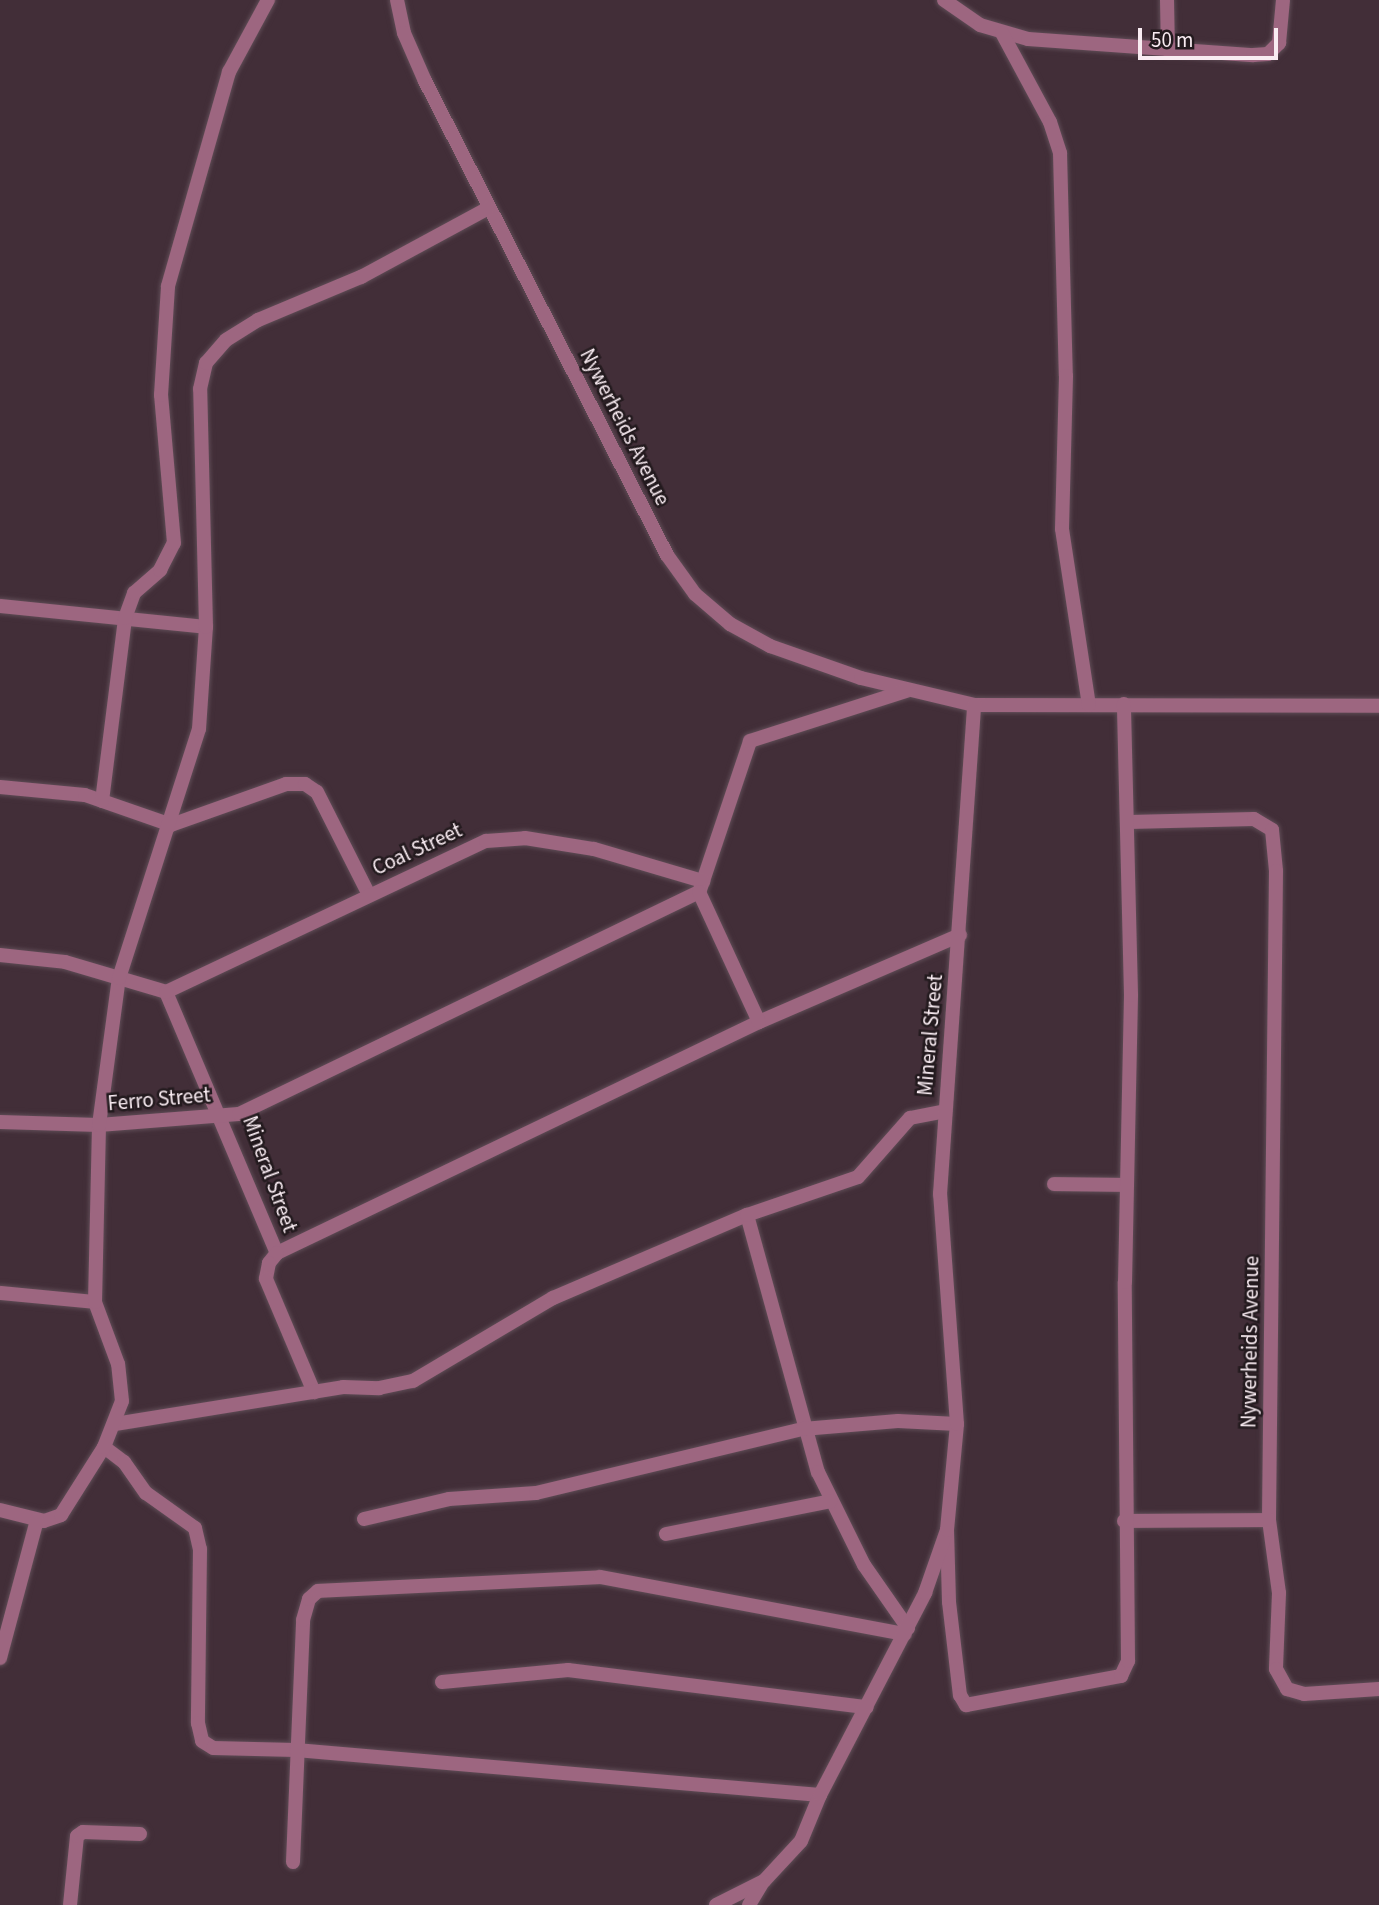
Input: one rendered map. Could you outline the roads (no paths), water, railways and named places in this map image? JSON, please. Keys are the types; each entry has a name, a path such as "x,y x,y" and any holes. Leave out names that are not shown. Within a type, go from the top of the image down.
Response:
{"street":[{"path":"102,801 125,618 134,593 160,569 174,543 161,395 168,285 229,72 268,0"},
{"name":"Nywerheids Avenue","path":"397,0 409,45 487,209 667,555 695,594 730,624 770,646 908,691 974,705"},
{"path":"944,0 980,25 1002,33 1054,43 1253,55 1268,54 1279,43 1283,0"},
{"path":"1167,0 1168,50"},
{"path":"1002,33 1050,122 1060,153 1066,376 1062,529 1089,705"},
{"path":"0,1510 50,1521 66,1510 115,1424 122,1382 95,1302 99,1125 119,978 169,832 199,729 206,627 200,389 212,353 258,320 372,272 487,209"},
{"path":"0,606 206,627"},
{"path":"759,1023 701,887 750,741 908,691"},
{"path":"945,1111 941,1226 957,1424 947,1530 949,1602 960,1695 966,1705 978,1705 1121,1676 1128,1661 1124,1521 1129,822 1124,704"},
{"path":"974,705 1379,706"},
{"name":"Mineral Street","path":"115,1424 343,1387 379,1388 413,1381 553,1298 747,1215 858,1177 910,1118 945,1111 960,935 974,705"},
{"path":"0,787 76,794 102,801 169,832 286,784 305,784 317,792 369,895"},
{"name":"Nywerheids Avenue","path":"1129,822 1254,819 1265,822 1273,835 1269,1520"},
{"name":"Coal Street","path":"166,992 474,845 509,838 594,849 701,887"},
{"name":"Mineral Street","path":"701,887 258,1107 222,1118 277,1253 759,1023 960,935"},
{"path":"0,955 65,962 166,992"},
{"name":"Ferro Street","path":"0,1122 99,1125 222,1118 166,992"},
{"path":"1054,1184 1126,1185"},
{"path":"747,1215 803,1429 831,1501 864,1565 906,1631"},
{"path":"277,1253 269,1263 266,1279 314,1392"},
{"path":"0,1293 95,1302"},
{"path":"364,1519 449,1499 536,1493 803,1429 917,1421 957,1424"},
{"path":"104,1447 124,1462 146,1493 195,1528 200,1549 198,1723 202,1741 213,1748 296,1750 820,1795"},
{"path":"666,1534 831,1501"},
{"path":"1,1653 37,1520"},
{"path":"1124,1521 1269,1520 1279,1592 1276,1669 1281,1683 1294,1692 1319,1695 1379,1689"},
{"path":"749,1905 764,1881 801,1841 820,1795 906,1631 947,1530"},
{"path":"293,1862 303,1620 309,1600 318,1591 600,1577 906,1631"},
{"path":"442,1682 568,1670 867,1707"},
{"path":"70,1905 77,1836 83,1832 141,1834"},
{"path":"716,1905 764,1881"}]}
